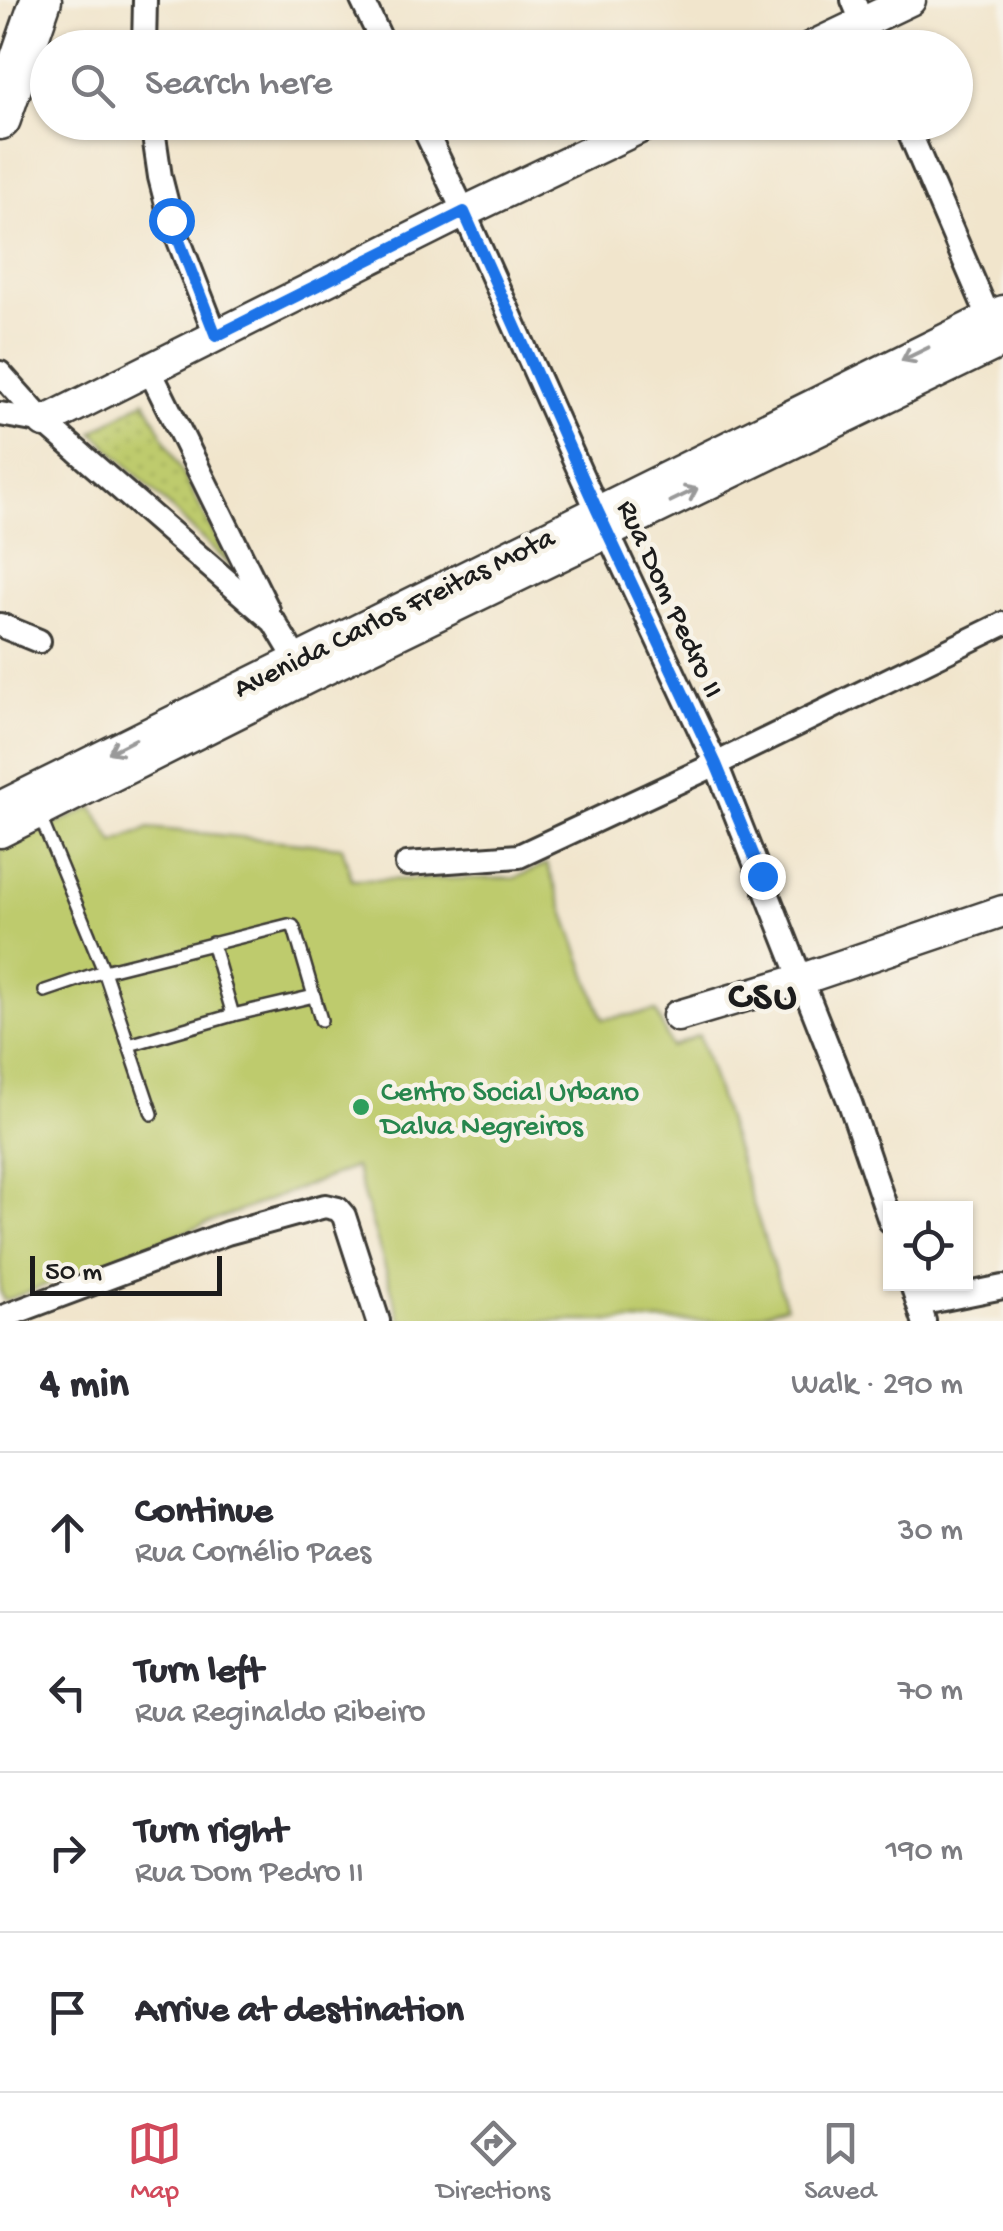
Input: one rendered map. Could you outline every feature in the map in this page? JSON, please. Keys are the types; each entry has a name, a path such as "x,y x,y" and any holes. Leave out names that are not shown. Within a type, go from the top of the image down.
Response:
{"highway":[{"path":"0,120 40,0"}],"street":[{"path":"145,30 146,0"},
{"path":"362,0 376,30"},
{"path":"863,23 910,0"},
{"path":"155,140 171,220 216,336"},
{"name":"Rua Dom Pedro II","path":"430,140 716,764 850,1104 883,1201"},
{"path":"0,414 44,422 614,140"},
{"path":"914,140 999,332"},
{"name":"Avenida Carlos Freitas Mota","path":"0,832 35,803 302,668 999,332"},
{"path":"150,371 274,622 302,668"},
{"path":"0,373 44,422 274,622"},
{"path":"0,624 39,641"},
{"path":"407,864 519,856 1003,624"},
{"name":"Avenida Carlos Freitas Mota","path":"0,807 35,803"},
{"path":"678,1016 1003,911"},
{"path":"1,1315 227,1233 324,1206 338,1208 344,1216 378,1321"},
{"path":"918,1303 1003,1287"}],"lane":[{"path":"35,803 104,971 152,1114"},
{"path":"45,990 212,942 293,926 322,1020"},
{"path":"212,942 233,1015"},
{"path":"130,1045 314,996"}],"green space":[{"path":"145,400 231,567 93,432"},
{"name":"Centro Social Urbano Dalva Negreiros","path":"93,807 114,843 149,828 342,847 352,880 515,878 547,864 603,1019 656,1011 671,1047 699,1035 786,1306 736,1321 401,1321 355,1167 4,1301 0,1290 0,849"}],"place":[{"name":"Centro Social Urbano Dalva Negreiros","path":"361,1107"}],"district":[{"name":"CSU","path":"764,993"}],"route":[{"path":"171,220 216,336 464,212 716,764 762,876"}]}
